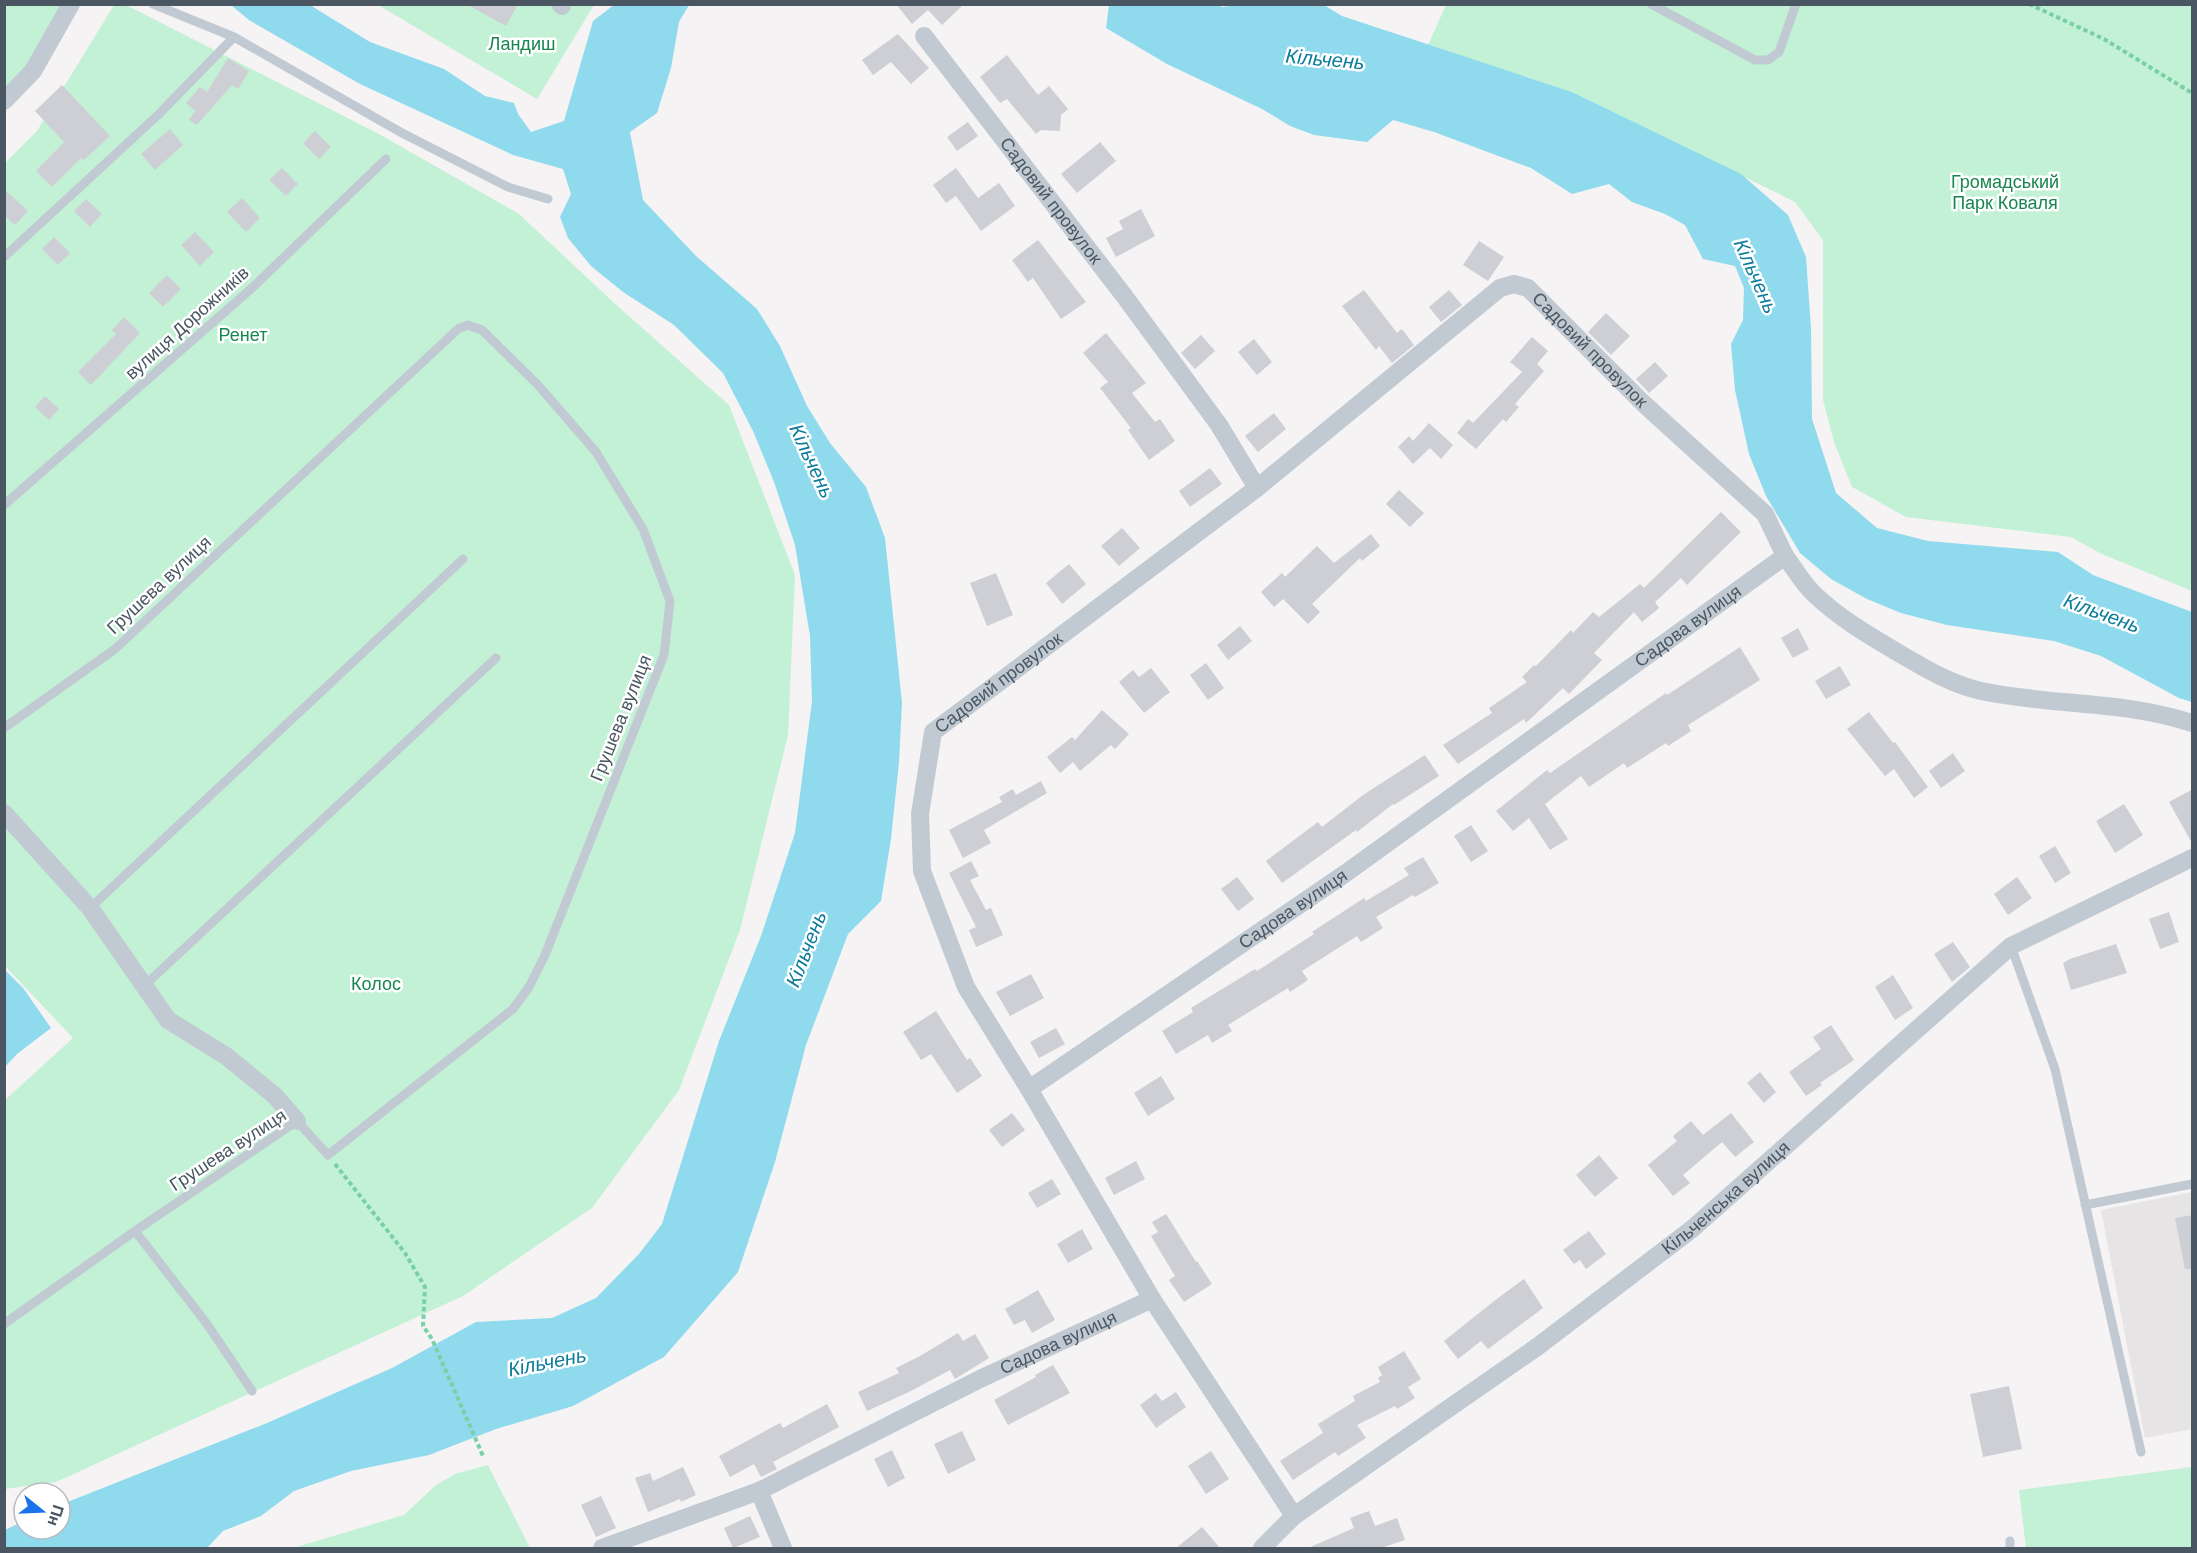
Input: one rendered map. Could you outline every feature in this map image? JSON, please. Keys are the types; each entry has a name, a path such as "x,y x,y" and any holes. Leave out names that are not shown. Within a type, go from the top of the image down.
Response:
{"street":[{"path":"4,102 33,71 71,4"},
{"name":"Садовий провулок","path":"924,36 1138,315 1219,425 1257,488"},
{"name":"Садовий провулок","path":"1029,1089 966,987 922,871 920,814 933,732 1257,488 1500,288 1514,284 1528,288 1644,404 1765,514 1785,556"},
{"path":"1785,556 1811,591 1847,622 1933,672 1978,691 2024,698 2112,705 2163,713 2193,723"},
{"name":"Садова вулиця","path":"1029,1089 1346,873 1785,556"},
{"path":"4,813 90,908 168,1020 226,1056 274,1095 297,1121"},
{"name":"Кільченська вулиця","path":"1262,1548 1294,1516 1537,1347 1692,1228 2011,946 2193,858"},
{"path":"1029,1089 1152,1299 1294,1516"},
{"name":"Садова вулиця","path":"602,1548 759,1491 980,1379 1152,1299"},
{"path":"759,1491 783,1548"}],"lane":[{"path":"153,4 234,37 413,139 508,187 549,199"},
{"path":"1651,4 1755,60 1768,60 1779,52 1796,4"},
{"path":"4,257 158,115 234,37"},
{"name":"вулиця Дорожників","path":"4,505 252,288 386,159"},
{"name":"Грушева вулиця","path":"4,728 115,649 458,329 468,325 482,330 538,385 596,453 643,529 670,602 664,655 545,955 529,987 513,1009 328,1155 297,1121 135,1231 4,1324"},
{"path":"90,908 463,559"},
{"path":"144,986 496,658"},
{"path":"2011,946 2055,1069 2141,1452"},
{"path":"2085,1205 2193,1184"},
{"path":"135,1231 207,1324 252,1391"}],"path":[{"path":"2029,4 2104,39 2193,93"},
{"path":"328,1155 405,1253 425,1287 423,1326 432,1339 483,1456"}],"shaded area":[{"path":"2192,1192 2192,1429 2145,1438 2101,1210"}],"green space":[{"path":"5,5 66,5 5,98"},
{"name":"Колос","path":"114,5 126,5 377,133 519,214 613,302 729,405 795,575 788,735 740,930 679,1090 592,1208 463,1296 58,1481 12,1481 12,1488 5,1489 5,1100 73,1038 5,966 5,163 37,131"},
{"name":"Ландиш","path":"378,5 594,5 537,99"},
{"name":"Громадський Парк Коваля","path":"1446,5 2192,5 2192,591 2102,554 2071,537 1906,517 1852,487 1834,442 1823,400 1823,240 1795,202 1572,92 1428,45"},
{"path":"488,1465 530,1548 293,1548 404,1515 436,1485 455,1474"},
{"path":"2192,1467 2192,1548 2026,1548 2019,1490"}],"water":[{"name":"Кільчень","path":"1217,4 1222,7 1244,4 1324,5 1342,16 1572,92 1741,174 1788,215 1806,257 1811,328 1812,419 1836,493 1877,528 1928,541 2058,552 2093,575 2192,612 2192,702 2179,698 2101,656 2054,641 1947,625 1901,613 1867,599 1831,579 1800,553 1766,496 1749,454 1735,390 1731,344 1743,320 1744,288 1735,266 1703,259 1685,225 1665,214 1632,202 1609,184 1572,194 1531,168 1434,132 1393,120 1367,142 1314,135 1290,126 1262,109 1167,64 1106,28 1109,5"},
{"name":"Кільчень","path":"231,5 310,5 370,42 444,69 485,96 514,103 518,114 531,132 564,121 593,21 614,5 689,5 679,22 671,68 657,113 630,132 643,200 696,256 757,309 780,346 807,406 830,443 866,487 885,538 902,703 891,839 881,901 848,934 806,1045 775,1162 738,1272 664,1357 573,1406 496,1429 429,1455 351,1471 294,1491 261,1516 223,1531 207,1548 5,1548 5,1530 12,1527 12,1541 72,1541 72,1500 267,1423 392,1368 476,1322 552,1318 596,1298 639,1254 662,1224 719,1041 761,936 795,833 812,701 810,636 795,545 774,482 753,431 723,373 674,325 623,292 591,266 568,238 560,217 571,194 563,169 513,155 360,84 249,20"},
{"path":"5,970 23,988 51,1028 17,1054 5,1067"}],"building":[{"path":"466,4 518,4 506,26"},
{"path":"896,4 964,4 942,25 928,10 912,24"},
{"path":"898,34 929,68 911,84 891,62 873,75 862,60"},
{"path":"1007,55 1038,95 1049,86 1068,109 1061,115 1060,131 1041,130 1036,134 1007,99 1000,103 980,77"},
{"path":"228,58 249,71 238,89 232,85 197,125 189,120 195,111 186,103 200,87 207,92"},
{"path":"62,85 110,136 84,160 81,158 52,187 36,171 64,142 35,111"},
{"path":"968,122 978,136 957,151 947,137"},
{"path":"170,129 183,145 155,170 141,154"},
{"path":"315,131 331,147 319,159 303,143"},
{"path":"1100,142 1116,161 1077,193 1061,174"},
{"path":"282,168 298,184 286,196 269,180"},
{"path":"956,168 978,198 999,183 1015,206 981,231 956,196 946,203 933,185"},
{"path":"4,189 28,211 15,225 4,215"},
{"path":"242,198 260,218 246,232 227,212"},
{"path":"86,199 102,214 90,227 74,211"},
{"path":"1141,209 1155,236 1116,257 1106,238 1123,229 1119,221"},
{"path":"195,232 214,252 200,266 181,245"},
{"path":"54,237 70,253 58,265 42,249"},
{"path":"1038,240 1086,302 1061,319 1033,278 1028,282 1012,260"},
{"path":"1479,241 1504,257 1488,281 1463,265"},
{"path":"167,275 181,289 163,307 149,293"},
{"path":"1364,290 1397,333 1402,329 1414,345 1392,363 1379,346 1376,350 1342,306"},
{"path":"1449,290 1462,305 1441,322 1429,307"},
{"path":"1606,313 1630,336 1611,355 1588,332"},
{"path":"124,317 140,333 91,385 78,372 116,334 112,330"},
{"path":"1106,333 1146,383 1132,393 1155,422 1160,419 1175,441 1149,460 1128,430 1131,428 1100,388 1108,382 1083,353"},
{"path":"1201,335 1215,351 1195,369 1181,353"},
{"path":"1532,337 1548,351 1537,364 1544,371 1515,404 1519,407 1506,422 1503,419 1476,449 1457,433 1468,419 1473,423 1522,372 1510,362"},
{"path":"1254,339 1272,362 1257,375 1238,352"},
{"path":"1655,362 1668,376 1649,393 1636,379"},
{"path":"45,396 59,409 49,420 35,407"},
{"path":"1274,413 1286,429 1258,452 1245,436"},
{"path":"1429,423 1453,445 1441,459 1430,448 1413,464 1398,447 1409,436 1413,441"},
{"path":"1210,468 1222,484 1190,507 1179,491"},
{"path":"1399,490 1424,513 1410,527 1386,504"},
{"path":"1721,512 1741,532 1687,585 1681,578 1655,602 1659,608 1642,622 1634,612 1594,653 1602,660 1569,694 1563,688 1526,723 1524,719 1458,764 1443,745 1492,713 1489,708 1527,682 1522,677 1571,630 1573,633 1593,612 1599,617 1640,584 1644,588"},
{"path":"1122,528 1140,548 1119,566 1101,546"},
{"path":"1371,534 1380,546 1362,561 1360,558 1312,604 1320,612 1308,624 1283,599 1274,607 1261,592 1282,573 1285,577 1317,546 1334,563"},
{"path":"1069,564 1086,584 1062,604 1046,583"},
{"path":"996,573 1013,615 987,626 970,583"},
{"path":"1240,626 1252,641 1228,660 1217,645"},
{"path":"1798,628 1809,649 1793,658 1781,638"},
{"path":"1740,647 1760,680 1688,725 1691,731 1668,746 1666,743 1627,768 1624,763 1589,787 1581,776 1545,804 1568,839 1550,850 1529,818 1513,831 1496,811 1547,770 1550,773 1666,693 1667,695"},
{"path":"1206,663 1224,688 1208,700 1190,675"},
{"path":"1840,666 1851,685 1826,699 1815,681"},
{"path":"1151,668 1170,692 1144,713 1119,682 1133,670 1139,677"},
{"path":"1102,710 1129,734 1115,749 1111,745 1080,771 1073,762 1060,773 1047,757 1072,737 1075,740"},
{"path":"1869,712 1893,743 1895,742 1928,787 1914,798 1894,769 1885,776 1847,729"},
{"path":"1953,753 1965,771 1941,788 1929,771"},
{"path":"1425,755 1439,776 1393,804 1357,832 1356,830 1282,883 1266,861 1318,822 1322,827 1363,795"},
{"path":"1041,781 1047,793 984,830 991,843 963,858 949,830 1002,802 999,797 1013,789 1016,795"},
{"path":"2193,789 2193,845 2169,802"},
{"path":"2124,804 2143,835 2115,853 2096,821"},
{"path":"1471,825 1488,851 1471,862 1454,836"},
{"path":"2055,846 2071,873 2055,883 2039,856"},
{"path":"1423,857 1439,883 1376,917 1383,928 1361,942 1357,936 1302,971 1308,980 1290,992 1288,988 1228,1025 1232,1031 1212,1043 1208,1035 1176,1054 1162,1031 1193,1012 1191,1008 1255,969 1257,971 1364,898 1366,901 1409,875 1404,868"},
{"path":"971,861 979,876 970,880 986,910 991,908 1003,935 976,947 969,930 976,927 949,873"},
{"path":"1237,877 1254,899 1238,911 1221,889"},
{"path":"2017,877 2032,898 2008,915 1994,894"},
{"path":"2169,912 2179,942 2160,949 2149,919"},
{"path":"1953,942 1970,967 1952,982 1934,954"},
{"path":"2116,944 2127,973 2071,990 2063,963"},
{"path":"1031,974 1044,998 1010,1016 996,992"},
{"path":"1893,975 1913,1008 1895,1020 1875,987"},
{"path":"936,1011 967,1060 970,1058 982,1076 957,1093 931,1054 921,1060 903,1032"},
{"path":"1831,1025 1854,1060 1820,1083 1822,1085 1806,1096 1789,1072 1821,1049 1813,1037"},
{"path":"1056,1028 1065,1044 1039,1058 1030,1042"},
{"path":"1760,1072 1776,1092 1764,1103 1747,1083"},
{"path":"1161,1076 1175,1099 1148,1116 1134,1093"},
{"path":"1012,1113 1025,1130 1002,1147 989,1130"},
{"path":"1731,1113 1754,1142 1735,1157 1722,1142 1683,1175 1690,1183 1673,1196 1648,1165 1677,1141 1673,1136 1691,1121 1703,1135"},
{"path":"1599,1155 1618,1178 1595,1197 1576,1175"},
{"path":"1136,1161 1145,1179 1114,1195 1105,1178"},
{"path":"1052,1179 1061,1194 1037,1208 1028,1193"},
{"path":"1166,1214 1212,1284 1184,1302 1169,1280 1175,1276 1151,1236 1158,1232 1152,1222"},
{"path":"2193,1215 2193,1269 2185,1269 2175,1218"},
{"path":"1082,1229 1093,1249 1068,1263 1057,1244"},
{"path":"1589,1231 1606,1254 1586,1269 1580,1260 1574,1264 1563,1250"},
{"path":"1524,1279 1543,1308 1488,1349 1481,1341 1458,1359 1444,1341"},
{"path":"1038,1290 1055,1320 1032,1333 1025,1320 1014,1325 1005,1309"},
{"path":"958,1333 963,1341 975,1334 989,1358 955,1379 950,1370 867,1411 858,1392 899,1373 896,1368"},
{"path":"1404,1351 1421,1379 1408,1387 1415,1398 1397,1409 1395,1406 1357,1425 1366,1438 1338,1456 1335,1452 1293,1480 1280,1461 1323,1433 1318,1424 1355,1401 1353,1396 1380,1382 1378,1378 1382,1375 1378,1367"},
{"path":"1053,1365 1070,1393 1008,1425 994,1400"},
{"path":"2009,1386 2022,1449 1983,1457 1970,1394"},
{"path":"1176,1392 1186,1407 1156,1428 1140,1405 1156,1393 1162,1401"},
{"path":"827,1404 839,1427 773,1462 777,1469 761,1477 754,1464 730,1477 719,1456 780,1423 783,1428"},
{"path":"962,1431 976,1460 948,1474 934,1444"},
{"path":"892,1450 905,1478 888,1487 874,1459"},
{"path":"1211,1451 1229,1479 1206,1494 1188,1466"},
{"path":"683,1467 696,1495 648,1512 635,1478 650,1473 653,1481"},
{"path":"601,1496 616,1528 596,1537 581,1505"},
{"path":"1369,1511 1375,1526 1397,1518 1405,1540 1381,1548 1308,1548 1354,1528 1350,1518"},
{"path":"750,1516 760,1537 733,1548 724,1528"},
{"path":"1202,1527 1220,1548 1176,1548"}],"park label":[{"name":"Ренет","path":"243,335"}]}
